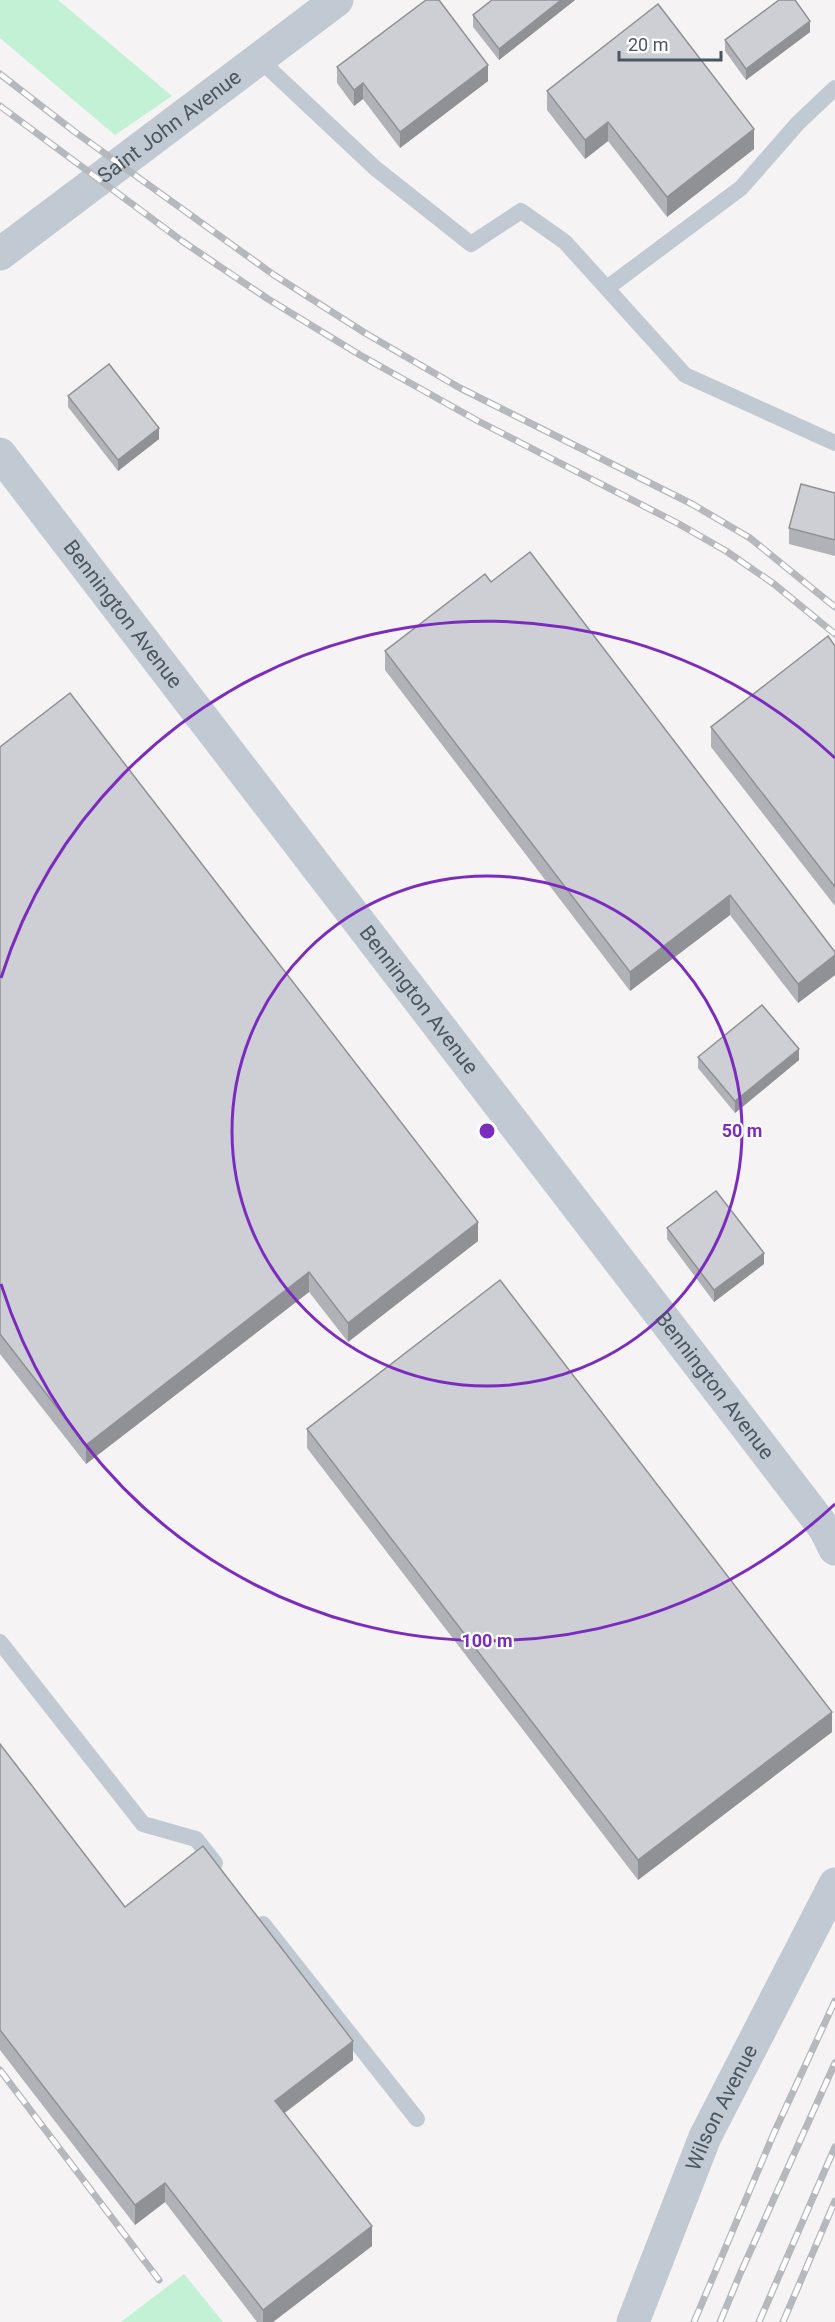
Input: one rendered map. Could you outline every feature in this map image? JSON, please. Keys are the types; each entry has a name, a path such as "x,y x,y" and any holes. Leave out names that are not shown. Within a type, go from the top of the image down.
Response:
{"street":[{"name":"Saint John Avenue","path":"0,254 337,0"},
{"name":"Bennington Avenue","path":"0,454 825,1529 835,1549"},
{"path":"826,1924 835,1884"},
{"name":"Wilson Avenue","path":"633,2322 705,2137 826,1924"}],"lane":[{"path":"259,58 375,168 471,244 521,212 565,242 685,375 835,443"},
{"path":"607,288 741,188 798,123 835,88"},
{"path":"0,1642 143,1824 196,1839 226,1876"},
{"path":"255,1914 417,2119"}],"green space":[{"path":"0,0 58,0 172,96 115,135 0,38"},
{"path":"184,2274 223,2322 121,2322"}],"building":[{"path":"426,0 439,0 488,65 400,132 363,83 354,90 337,67"},
{"path":"492,0 561,0 499,49 473,15"},
{"path":"779,0 795,0 810,21 746,69 725,40"},
{"path":"658,4 754,129 667,197 608,122 585,140 547,91"},
{"path":"109,364 159,428 118,460 68,396"},
{"path":"801,484 835,493 835,540 789,528"},
{"path":"530,552 835,952 835,955 798,984 730,895 630,972 385,651 485,574 491,582"},
{"path":"828,636 835,646 835,887 711,727"},
{"path":"70,693 478,1222 348,1323 309,1272 86,1445 0,1334 0,747"},
{"path":"762,1005 799,1049 735,1101 698,1057"},
{"path":"716,1191 764,1253 714,1290 667,1228"},
{"path":"500,1280 832,1712 638,1860 307,1429"},
{"path":"0,1744 125,1907 203,1846 353,2041 275,2101 372,2226 263,2310 165,2183 135,2205 0,2030"}],"railway":[{"path":"0,74 75,132 274,275 365,333 460,388 692,504 750,538 835,607"},
{"path":"0,106 182,241 268,299 360,355 478,421 679,524 726,551 774,584 835,634"},
{"path":"694,2322 774,2133 835,2001"},
{"path":"720,2322 835,2063"},
{"path":"0,2070 159,2280"},
{"path":"759,2322 835,2147"},
{"path":"783,2322 835,2201"}]}
